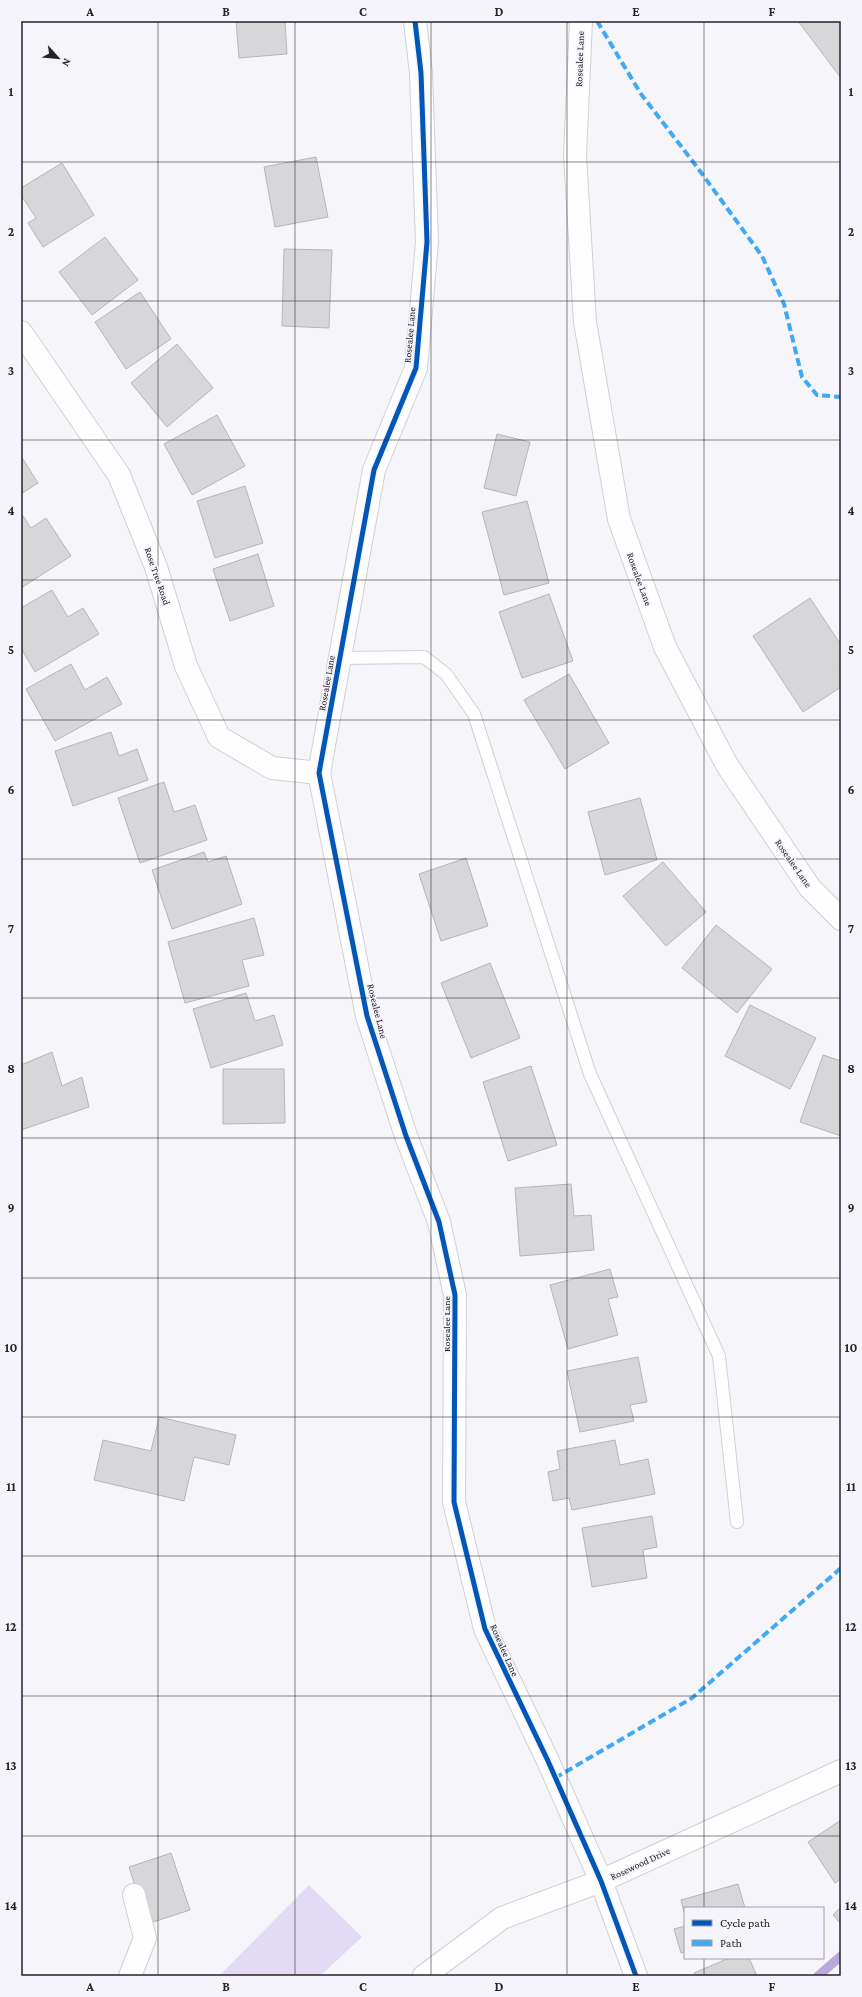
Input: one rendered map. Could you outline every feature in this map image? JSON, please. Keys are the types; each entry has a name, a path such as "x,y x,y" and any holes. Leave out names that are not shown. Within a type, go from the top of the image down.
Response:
{"street":[{"name":"Rosealee Lane","path":"415,21 421,73 427,242 416,368 374,470 319,773 368,1016 406,1136 440,1222 455,1295 454,1502 485,1629 548,1761 601,1881 636,1976"},
{"name":"Rosealee Lane","path":"580,21 575,155 585,322 618,519 665,647 727,765 810,888 841,919"},
{"name":"Rose Tree Road","path":"21,332 119,475 156,567 186,666 219,737 272,768 319,773"},
{"name":"Rosewood Drive","path":"424,1976 502,1918 601,1881 841,1771"},
{"path":"130,1976 145,1938 134,1895"}],"lane":[{"path":"340,658 424,657 446,674 474,714 590,1074 719,1356 737,1522"}],"shaded area":[{"path":"309,1885 362,1937 320,1976 219,1976"}],"building":[{"path":"236,21 285,21 287,54 239,58"},
{"path":"798,21 841,21 841,78"},
{"path":"316,157 328,217 275,227 264,167"},
{"path":"62,163 94,215 43,247 28,223 36,218 21,195 21,188"},
{"path":"105,237 138,280 92,315 59,272"},
{"path":"284,249 332,250 329,328 282,326"},
{"path":"140,292 171,339 126,369 95,322"},
{"path":"177,344 213,388 167,427 131,383"},
{"path":"217,415 245,466 192,495 164,444"},
{"path":"497,434 530,442 516,496 484,488"},
{"path":"21,456 38,483 21,494"},
{"path":"245,486 263,543 215,558 197,501"},
{"path":"527,501 549,583 504,595 482,512"},
{"path":"23,516 31,528 46,518 71,556 21,588 21,517"},
{"path":"258,554 274,606 230,621 213,569"},
{"path":"52,590 68,617 83,608 99,634 35,672 21,648 21,608"},
{"path":"549,594 573,661 522,678 499,612"},
{"path":"810,598 841,645 841,665 839,666 841,670 841,687 803,712 753,636"},
{"path":"71,664 85,690 107,677 122,704 55,741 26,689"},
{"path":"569,674 609,743 565,769 524,700"},
{"path":"111,732 119,756 137,749 148,780 73,806 55,751"},
{"path":"164,782 174,812 195,805 207,840 140,863 118,798"},
{"path":"640,798 657,860 605,875 588,812"},
{"path":"204,852 208,862 226,856 242,904 172,929 152,870"},
{"path":"466,858 488,926 441,941 419,874"},
{"path":"663,862 706,912 666,946 623,896"},
{"path":"254,918 264,955 242,960 249,986 185,1003 168,942"},
{"path":"716,925 772,969 737,1013 682,968"},
{"path":"490,963 520,1038 471,1058 441,983"},
{"path":"246,993 255,1021 274,1015 283,1045 211,1068 193,1009"},
{"path":"750,1005 816,1038 790,1089 725,1056"},
{"path":"52,1052 62,1086 82,1077 89,1107 21,1130 21,1065"},
{"path":"823,1055 841,1061 841,1136 800,1122"},
{"path":"531,1066 557,1145 508,1161 483,1082"},
{"path":"223,1069 284,1069 285,1123 223,1124"},
{"path":"571,1184 574,1216 591,1215 594,1250 520,1256 515,1188"},
{"path":"610,1269 618,1297 608,1299 618,1335 568,1349 550,1285"},
{"path":"638,1357 647,1402 630,1405 634,1421 580,1432 567,1371"},
{"path":"159,1417 236,1435 229,1465 194,1457 184,1501 94,1480 103,1440 151,1451"},
{"path":"615,1440 620,1465 648,1459 655,1494 572,1510 569,1498 553,1501 548,1472 560,1469 557,1451"},
{"path":"652,1516 657,1547 643,1550 647,1578 592,1587 582,1528"},
{"path":"841,1820 841,1879 835,1883 808,1842"},
{"path":"171,1853 190,1910 147,1924 129,1867"},
{"path":"738,1884 745,1907 684,1907 684,1912 681,1900"},
{"path":"841,1907 841,1924 833,1915"},
{"path":"684,1926 684,1952 681,1953 674,1929"},
{"path":"727,1959 749,1959 757,1976 695,1976 694,1973"}],"waterway":[{"path":"818,1976 841,1956"}],"marked path":[{"path":"597,21 641,94 762,256 784,304 802,377 817,395 841,397"},
{"path":"555,1778 692,1698 841,1568"}],"cycle path":[{"path":"415,21 421,73 427,242 416,368 374,470 319,773 367,1016 406,1136 439,1222 455,1295 454,1502 485,1629 548,1761 601,1881 636,1976"}]}
